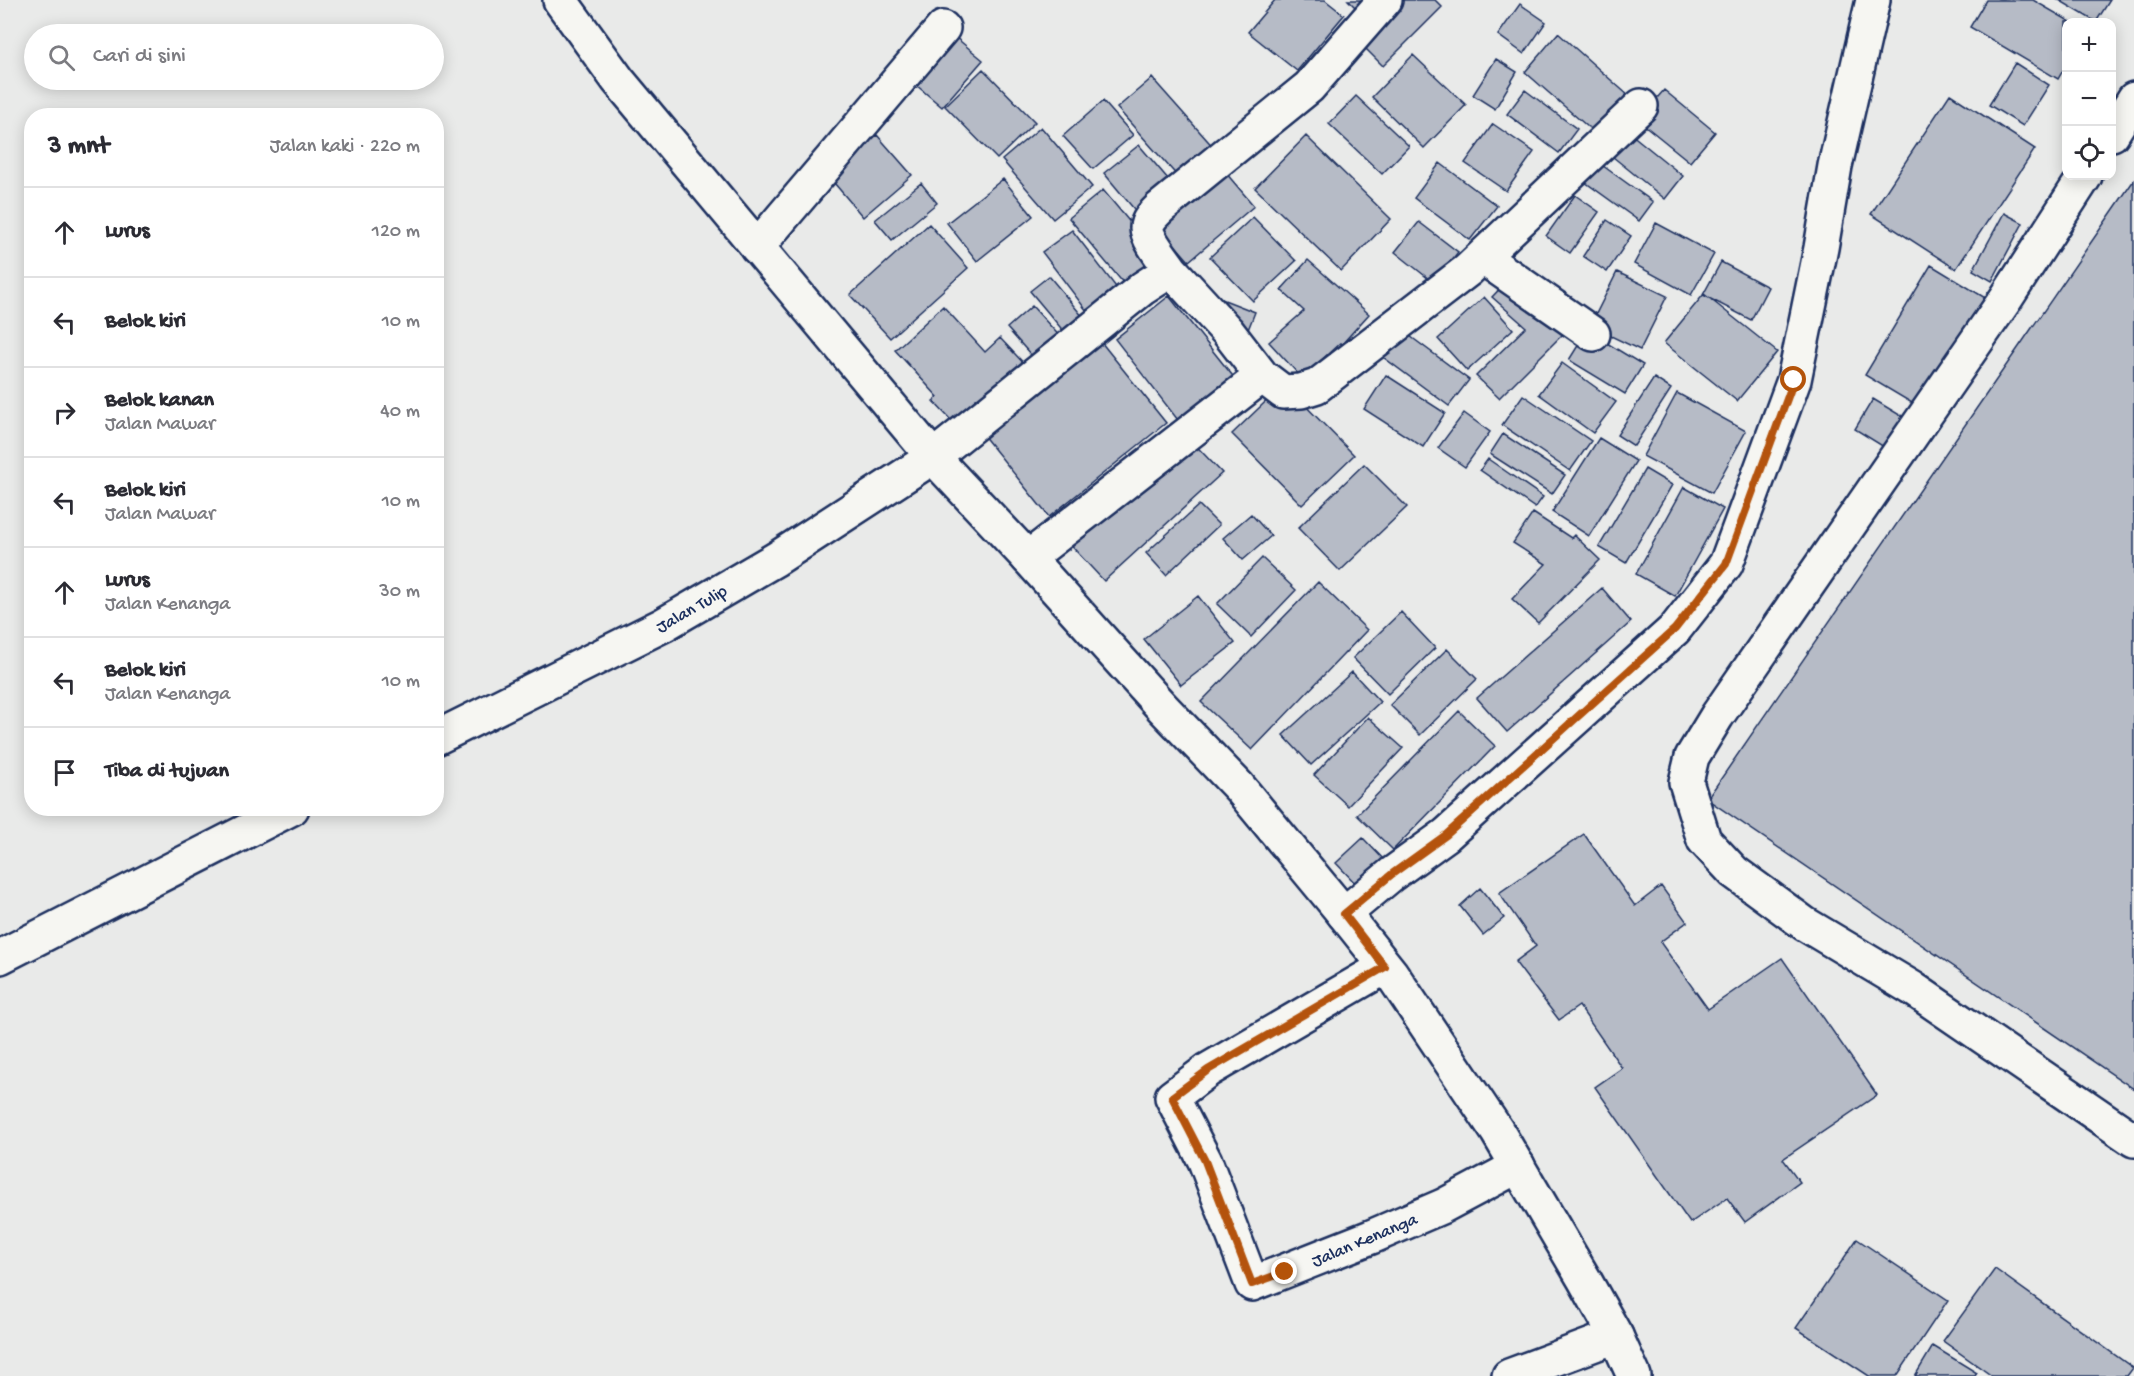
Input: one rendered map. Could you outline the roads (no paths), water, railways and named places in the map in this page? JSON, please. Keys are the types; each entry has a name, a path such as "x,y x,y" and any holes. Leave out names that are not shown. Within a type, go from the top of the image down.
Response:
{"street":[{"path":"560,0 618,80 933,457 1028,558 1162,707 1239,787 1344,914 1385,967 1497,1131 1616,1336 1634,1376"},
{"path":"1385,0 1309,87 1160,208 1149,220 1147,228 1150,237 1171,270 1228,332 1262,376 1282,392 1301,391 1317,386 1468,270 1641,106"},
{"path":"1344,914 1392,874 1446,835 1666,636 1681,621 1726,564 1794,380 1835,165 1873,0"},
{"path":"757,248 943,28"},
{"path":"2116,128 2134,99"},
{"path":"2082,180 2005,300 1717,717 1692,758 1686,782 1704,840 1734,872 1805,924 1912,988 2134,1140"},
{"path":"1482,257 1593,334"},
{"name":"Jalan Tulip","path":"444,734 663,625 776,559 933,457 1143,288 1171,270"},
{"path":"1028,558 1262,376"},
{"path":"0,957 277,816"},
{"name":"Jalan Kenanga","path":"1385,967 1208,1070 1172,1097 1205,1161 1252,1284 1443,1206 1518,1166"},
{"path":"1509,1376 1616,1336"}]}
